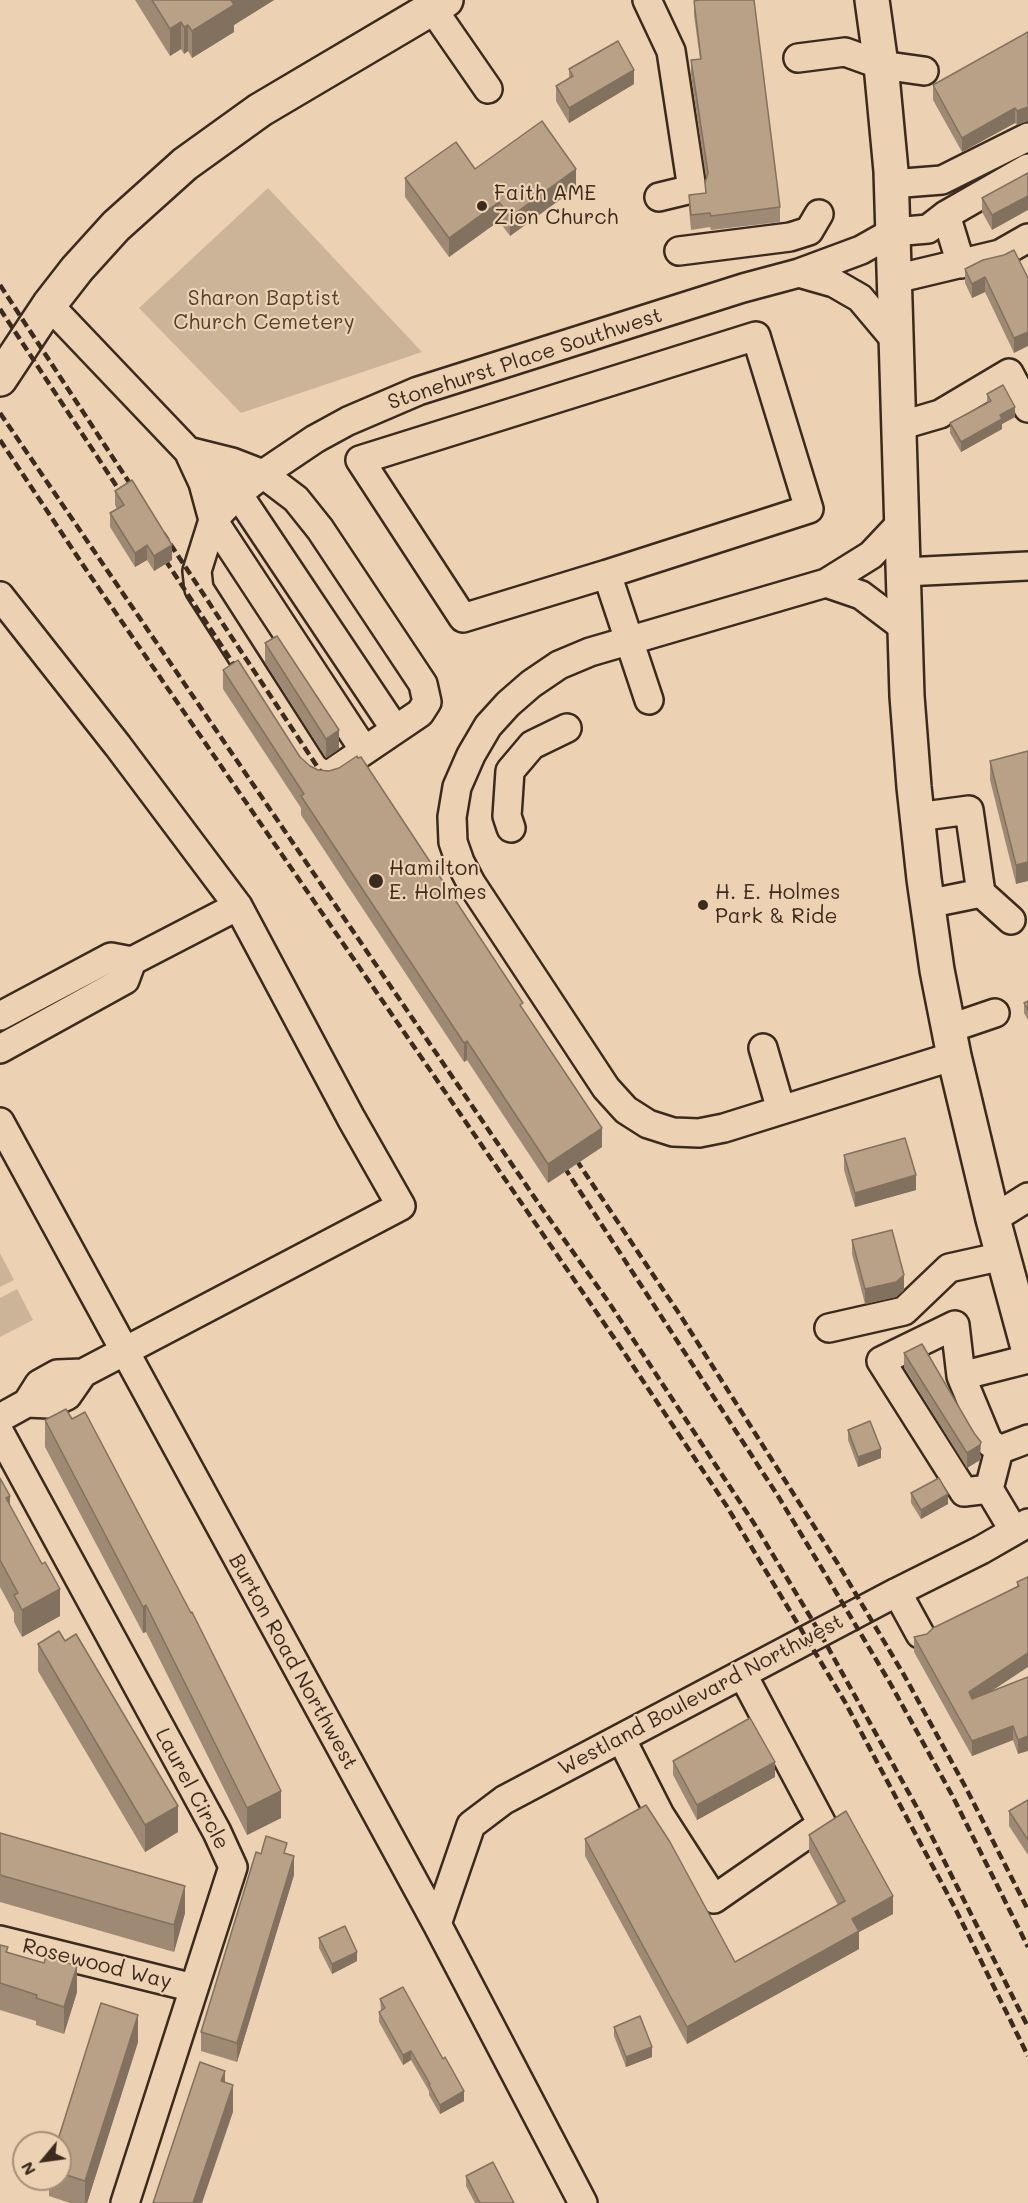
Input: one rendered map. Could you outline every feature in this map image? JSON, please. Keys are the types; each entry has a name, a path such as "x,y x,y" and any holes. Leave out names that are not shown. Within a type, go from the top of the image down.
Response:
{"main road":[{"path":"872,0 881,65 891,184 907,696 927,904 951,1043 1003,1256 1021,1294 1028,1348"},
{"path":"0,379 49,305 77,269 116,226 185,164 260,110 427,6"}],"street":[{"path":"646,0 671,51 693,189 659,197"},
{"path":"427,6 488,89"},
{"path":"798,58 844,52 881,65 924,71"},
{"path":"891,184 942,180 1028,137"},
{"path":"893,232 928,229 946,215 1028,168"},
{"path":"679,251 790,237 809,231 819,214"},
{"path":"946,215 961,264"},
{"name":"Stonehurst Place Southwest","path":"213,520 238,494 263,474 315,439 348,421 418,391 743,288 799,273 861,250 893,232"},
{"path":"895,279 1000,254 1028,238"},
{"path":"799,273 834,283 860,298 897,342"},
{"path":"49,305 188,451 210,467 238,494 395,729"},
{"path":"756,336 809,509 607,574 463,618 360,460 756,336"},
{"path":"900,426 940,414 1009,373 1028,408"},
{"path":"188,451 232,462 263,474 296,499 320,530 423,684 427,702 420,713 330,774 320,773 313,767 199,589 197,571 213,520"},
{"path":"188,451 203,483 213,520 364,750"},
{"path":"903,521 871,555 826,583 628,639 590,652 560,665 531,684 488,726 477,746 457,787 452,817 453,842 471,883 606,1088 626,1110 648,1124 673,1132 699,1133 724,1128 781,1110 951,1043 995,1013"},
{"path":"904,572 1028,566"},
{"path":"607,574 650,700"},
{"path":"826,583 861,595 906,629"},
{"path":"0,596 118,746 238,906 351,1118 401,1206 83,1373 67,1396 50,1404 27,1403 0,1418"},
{"path":"511,828 507,816 510,771 532,745 567,728"},
{"path":"917,817 969,810 981,893 1011,920"},
{"path":"927,904 981,893"},
{"path":"0,1016 111,957 132,961 238,906"},
{"path":"0,1049 125,980 132,961"},
{"path":"763,1048 781,1110"},
{"name":"Burton Road Northwest","path":"0,1122 437,1924 583,2203"},
{"path":"993,1219 1028,1197"},
{"path":"829,1328 904,1311 949,1268 1003,1256"},
{"path":"989,1489 964,1492 881,1361 955,1325 961,1376 988,1441 999,1450"},
{"path":"961,1376 1028,1359"},
{"name":"Laurel Circle","path":"0,1433 217,1832 233,1867 125,2203"},
{"path":"999,1450 1028,1439"},
{"path":"989,1489 999,1450"},
{"path":"989,1489 1021,1527"},
{"name":"Westland Boulevard Northwest","path":"437,1924 471,1825 504,1800 1021,1527"},
{"path":"897,1592 920,1634"},
{"path":"621,1738 660,1815 714,1899 822,1824 743,1675"},
{"name":"Rosewood Way","path":"0,1940 194,1988"}],"green space":[{"name":"Sharon Baptist Church Cemetery","path":"268,188 422,352 241,413 139,308"},
{"path":"0,1253 14,1280 0,1287"},
{"path":"17,1289 33,1320 0,1337 0,1298"}],"building":[{"path":"152,0 231,0 234,5 192,31 188,25 184,27 181,22 170,29"},
{"path":"754,0 780,207 711,216 710,213 691,215 689,195 706,193 705,183 708,173 691,60 701,59 694,1"},
{"path":"1028,32 1028,107 1017,111 1015,108 962,138 933,85"},
{"path":"618,41 634,70 569,108 556,86 573,76 569,69"},
{"name":"Faith AME Zion Church","path":"542,121 576,169 510,217 499,202 449,238 405,178 456,142 475,169"},
{"path":"1028,173 1028,196 992,215 982,198"},
{"path":"1014,250 1028,278 1028,332 1014,338 985,277 972,284 965,269 983,260"},
{"path":"1003,385 1015,407 1000,415 1002,419 961,442 950,423 991,401 987,394"},
{"path":"132,480 172,545 154,556 147,545 135,553 110,513 124,505 115,491"},
{"path":"277,636 339,730 326,739 265,643"},
{"path":"238,660 300,757 310,766 318,770 329,771 339,768 357,756 361,757 523,1003 520,1005 602,1128 548,1164 467,1041 464,1043 301,796 304,794 223,670"},
{"path":"1028,751 1028,862 1016,865 990,761"},
{"path":"905,1138 916,1175 855,1193 844,1155"},
{"path":"892,1230 904,1275 896,1282 865,1289 852,1240"},
{"path":"922,1344 981,1442 967,1453 904,1353"},
{"path":"66,1409 72,1419 85,1412 192,1612 281,1791 247,1808 146,1605 143,1607 45,1420"},
{"path":"870,1421 881,1449 858,1457 848,1430"},
{"path":"0,1478 10,1496 6,1498 42,1564 45,1562 60,1589 22,1610 14,1595 18,1593 0,1560"},
{"path":"939,1478 948,1494 921,1510 911,1493"},
{"path":"1028,1577 1028,1653 969,1692 972,1699 1028,1677 1028,1736 1018,1740 1013,1726 972,1741 914,1637 927,1634 933,1628 1019,1586 1017,1582"},
{"path":"59,1631 65,1641 76,1634 178,1806 145,1825 38,1644"},
{"path":"750,1718 775,1762 697,1805 673,1761"},
{"path":"1028,1800 1028,1840 1009,1811"},
{"path":"646,1805 670,1842 735,1962 845,1901 809,1835 846,1811 893,1896 852,1919 859,1931 687,2027 585,1839"},
{"path":"0,1833 185,1886 174,1925 0,1875"},
{"path":"266,1836 287,1843 284,1853 294,1856 237,2043 201,2032 256,1852 261,1854"},
{"path":"345,1926 357,1952 332,1964 319,1938"},
{"path":"0,1945 8,1947 6,1952 44,1963 46,1956 77,1966 64,2007 0,1983"},
{"path":"403,1987 443,2059 445,2057 464,2091 440,2105 411,2051 403,2055 379,2012 385,2008 380,1999"},
{"path":"101,2003 138,2015 85,2181 72,2177 72,2131 61,2131"},
{"path":"640,2016 652,2047 626,2057 614,2027"},
{"path":"200,2062 225,2071 221,2081 233,2085 193,2203 153,2203"},
{"path":"493,2162 514,2203 480,2203 466,2176"}],"railway":[{"path":"0,285 138,496"},
{"path":"0,309 127,502"},
{"path":"0,413 541,1207 610,1304 755,1525 820,1633 920,1813 1028,2027"},
{"path":"0,440 87,571 619,1345 726,1505 845,1702 955,1908 1028,2056"},
{"path":"163,533 328,783"},
{"path":"158,549 242,677"},
{"path":"569,1149 682,1318 838,1564 904,1675 966,1788 1028,1910"},
{"path":"557,1156 778,1496 824,1572 890,1683 952,1795 1028,1947"}],"place":[{"name":"Faith AME Zion Church","path":"482,206"},
{"name":"Hamilton E. Holmes","path":"376,881"},
{"name":"H. E. Holmes Park & Ride","path":"703,905"}]}
